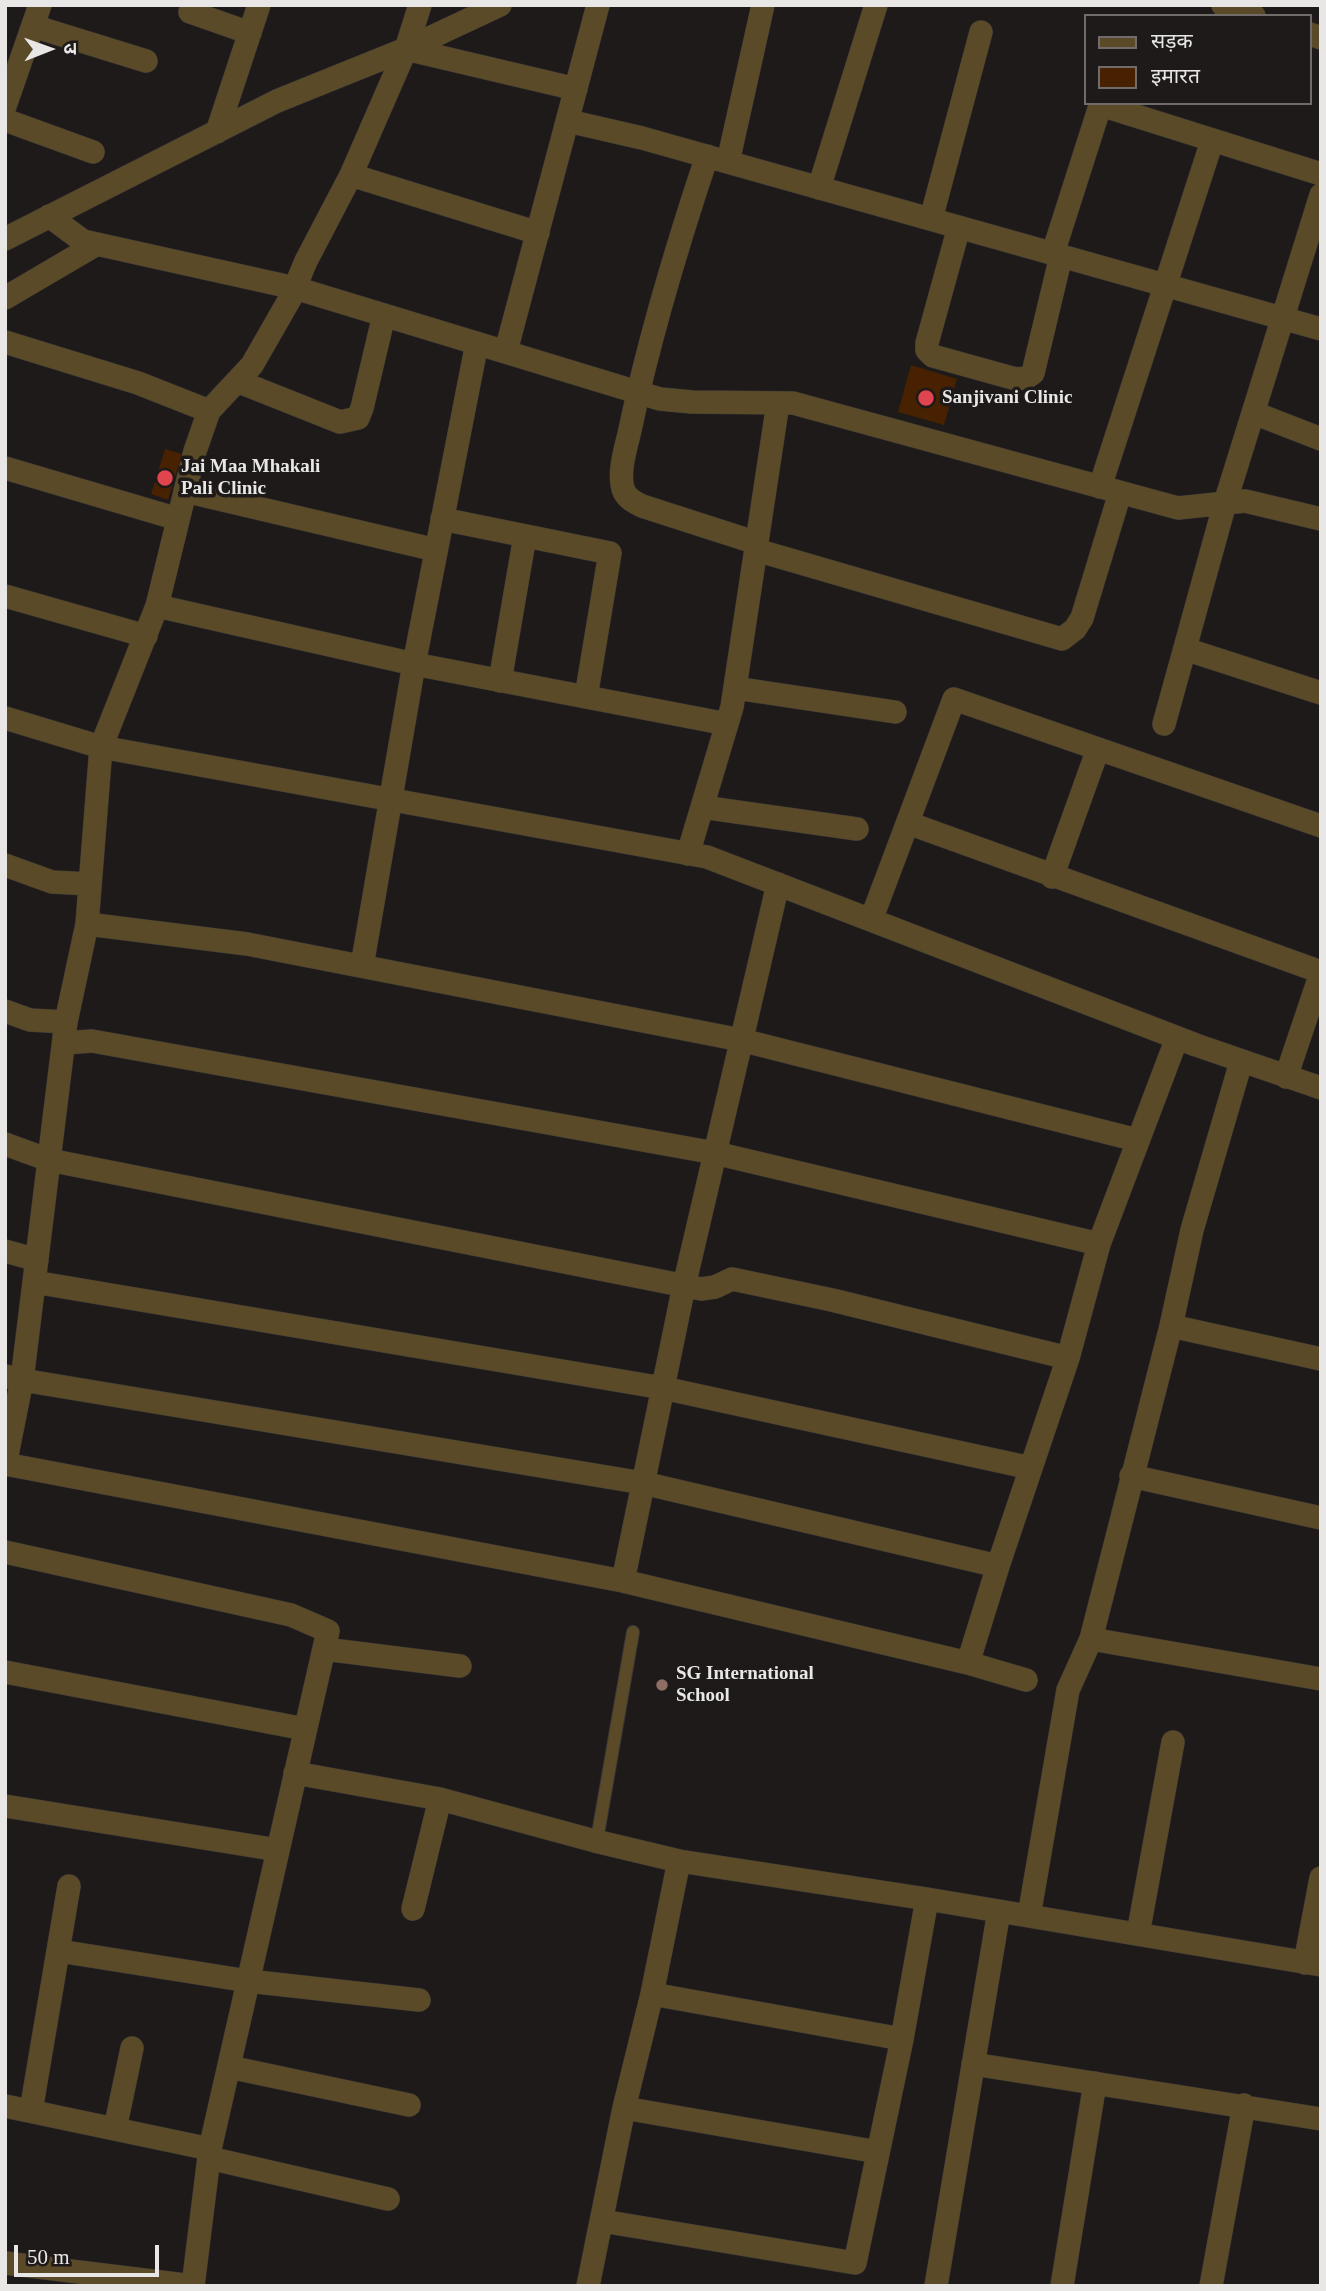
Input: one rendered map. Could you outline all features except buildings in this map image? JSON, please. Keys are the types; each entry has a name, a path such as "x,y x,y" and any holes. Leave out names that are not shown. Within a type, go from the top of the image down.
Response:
{"street":[{"path":"217,132 259,5"},
{"path":"420,5 406,49 351,175 306,261 295,288 252,365 209,411 195,451 158,606 102,747 87,924 65,1032 35,1271 14,1378 5,1465 623,1581 968,1663 1026,1680"},
{"path":"5,239 277,101 406,49 500,5"},
{"path":"506,351 598,5"},
{"path":"763,5 717,159 686,219 638,392 621,474 623,490 630,500 757,547 1062,639 1075,629 1082,618 1110,490 1166,285 1212,141"},
{"path":"819,188 876,5"},
{"path":"1223,5 1248,14"},
{"path":"190,12 250,33"},
{"path":"5,106 36,16 146,61"},
{"path":"931,219 981,32"},
{"path":"406,49 576,89"},
{"path":"959,227 927,350 933,356 1016,379 1026,378 1033,373 1057,254 1101,105"},
{"path":"1104,105 1321,174"},
{"path":"5,120 93,152"},
{"path":"568,121 717,159 1321,329"},
{"path":"351,175 538,233"},
{"path":"1164,724 1225,503 1321,195"},
{"path":"49,216 83,241 295,288 660,399 793,403 1178,508 1245,501 1321,519"},
{"path":"5,298 97,244"},
{"path":"237,381 340,422 358,418 384,314"},
{"path":"5,342 138,383 209,411"},
{"path":"362,966 414,664 477,343"},
{"path":"688,853 727,724 735,688 778,403"},
{"path":"1254,413 1321,439"},
{"path":"5,468 178,519"},
{"path":"185,491 436,550"},
{"path":"442,519 610,553 586,697"},
{"path":"500,681 525,536"},
{"path":"5,596 146,636"},
{"path":"158,606 414,664 727,724"},
{"path":"1185,649 1321,693"},
{"path":"735,688 895,712"},
{"path":"871,920 954,699 1321,826"},
{"path":"5,718 102,747 707,857 1177,1038 1321,1088"},
{"path":"1052,877 1098,749"},
{"path":"702,807 857,829"},
{"path":"908,823 1321,972 1286,1077"},
{"path":"5,865 52,882 90,884"},
{"path":"623,1581 684,1286 778,884"},
{"path":"87,924 247,944 741,1040 1137,1140"},
{"path":"5,1011 92,1041 715,1153 1099,1244"},
{"path":"968,1663 1068,1358 1099,1244 1177,1038"},
{"path":"1029,1916 1068,1690 1091,1639 1171,1326 1192,1230 1241,1062"},
{"path":"5,1144 49,1160 684,1286 701,1289 715,1287 732,1279 832,1300 1068,1358"},
{"path":"5,1251 35,1271 663,1388 1031,1468"},
{"path":"1171,1326 1321,1359"},
{"path":"14,1378 643,1483 998,1566"},
{"path":"1131,1476 1321,1518"},
{"path":"5,1552 291,1615 328,1631 210,2154 193,2286 5,2263"},
{"path":"1091,1639 1321,1679"},
{"path":"324,1649 460,1666"},
{"path":"5,1672 306,1729"},
{"path":"1138,1934 1174,1742"},
{"path":"295,1773 440,1799 679,1861 927,1899 1313,1964 1321,1878"},
{"path":"413,1909 440,1799"},
{"path":"5,1806 278,1850"},
{"path":"588,2286 679,1861"},
{"path":"30,2111 69,1886"},
{"path":"601,2221 855,2263 927,1899"},
{"path":"936,2286 999,1911"},
{"path":"59,1951 248,1981 419,2000"},
{"path":"652,1994 901,2039"},
{"path":"115,2129 132,2048"},
{"path":"973,2064 1321,2119"},
{"path":"229,2067 409,2105"},
{"path":"1062,2286 1095,2083"},
{"path":"1211,2286 1244,2105"},
{"path":"5,2106 115,2129 388,2199"},
{"path":"624,2108 878,2152"}],"lane":[{"path":"595,1841 633,1632"}],"place":[{"name":"Sanjivani Clinic","path":"926,398"},
{"name":"Jai Maa Mhakali Pali Clinic","path":"165,478"},
{"name":"SG International School","path":"662,1685"}]}
